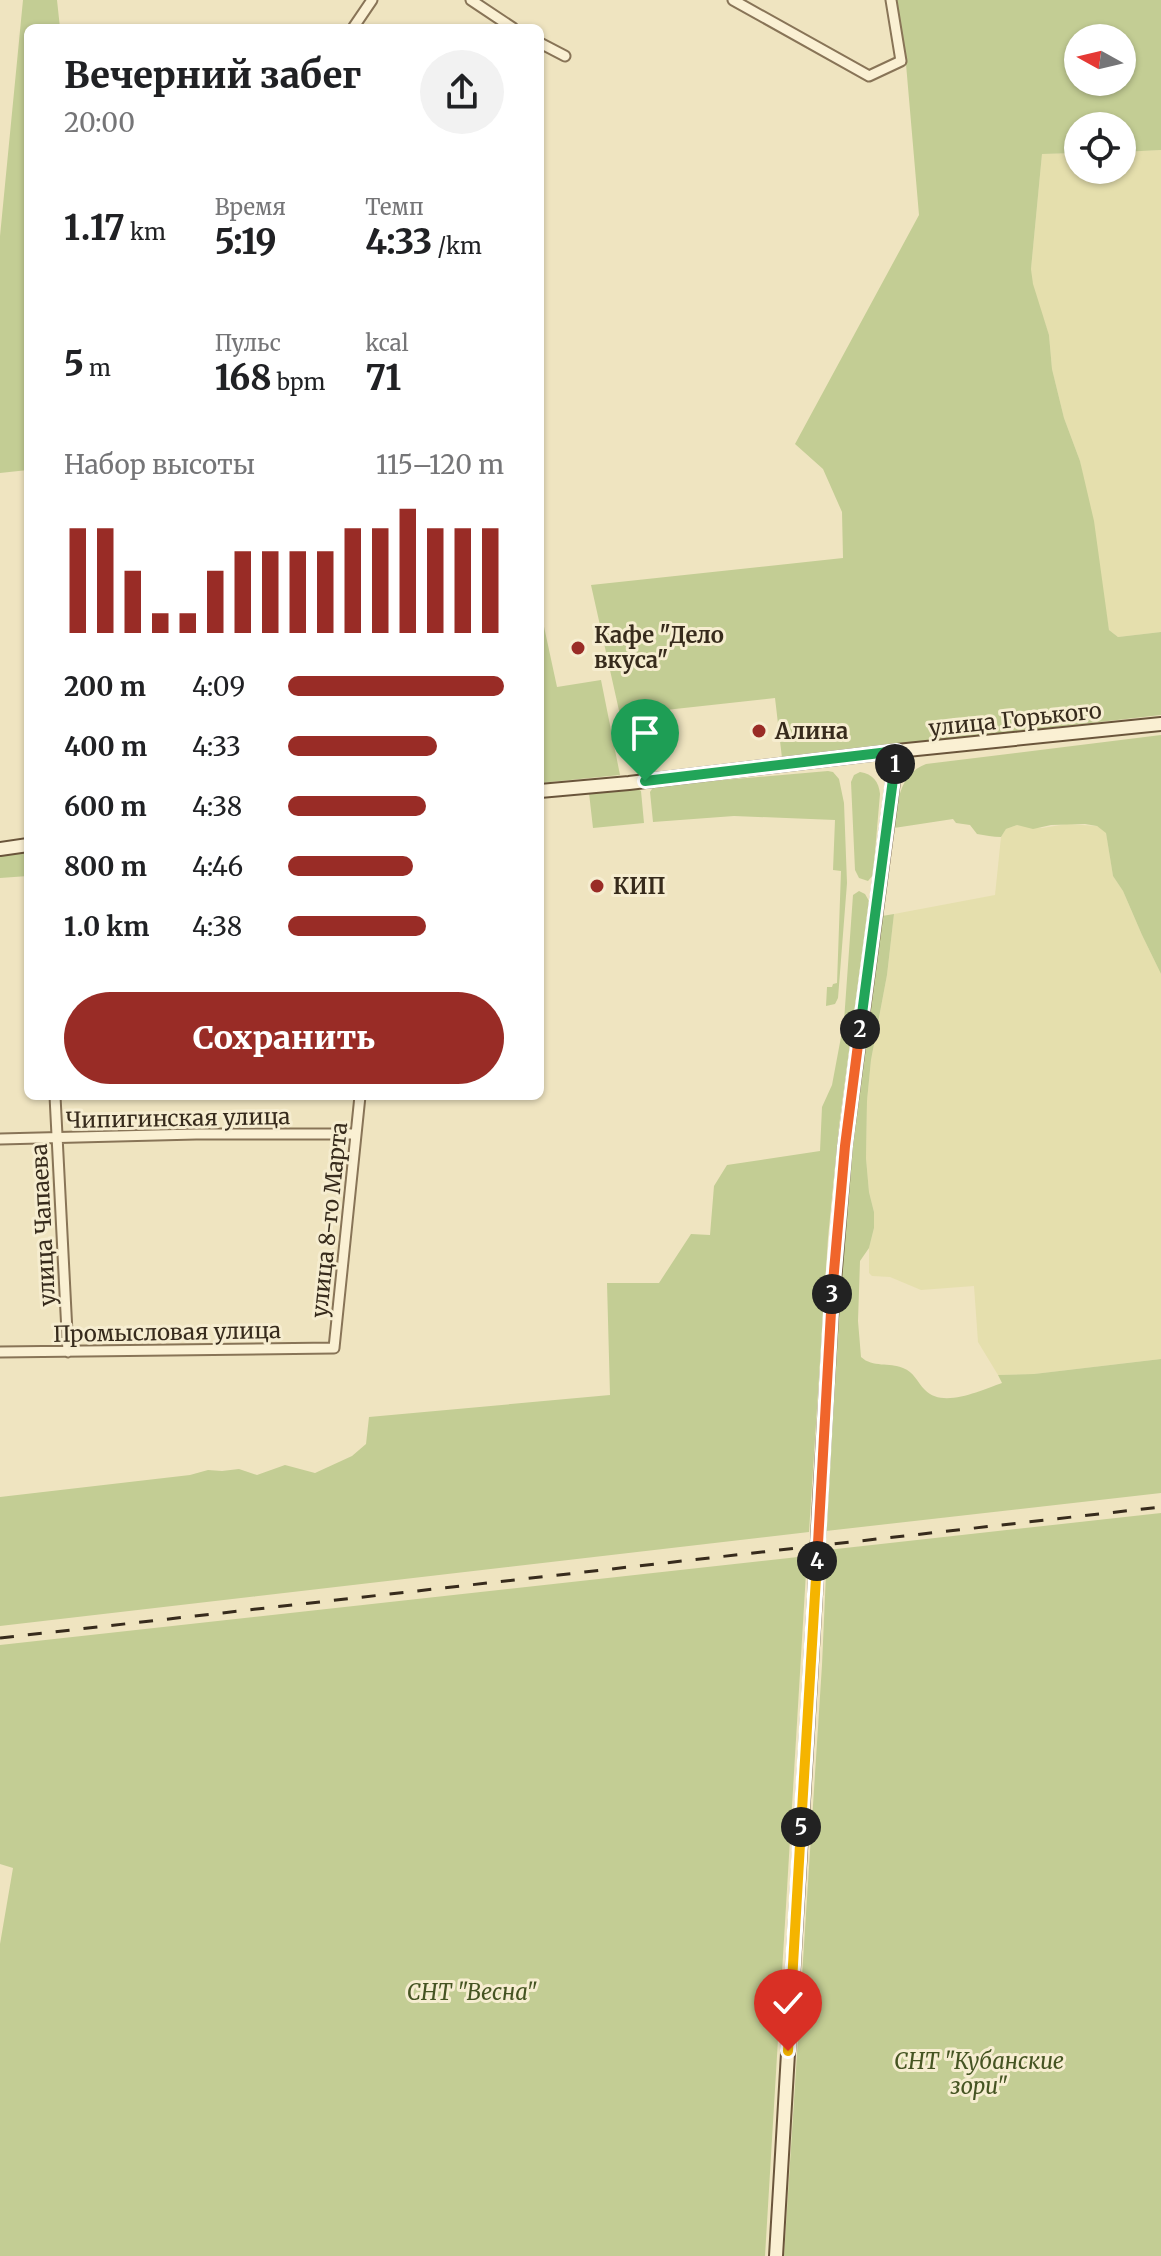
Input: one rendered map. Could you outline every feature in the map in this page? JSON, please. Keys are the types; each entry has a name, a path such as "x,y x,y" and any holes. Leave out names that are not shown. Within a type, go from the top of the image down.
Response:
{"main road":[{"name":"улица Горького","path":"544,791 1161,724"},
{"path":"776,2256 832,1304 844,1159 897,751"},
{"path":"0,849 24,846"}],"street":[{"path":"356,24 372,0"},
{"path":"471,0 507,24"},
{"path":"733,0 869,76 901,61 891,0"},
{"path":"544,45 565,56"},
{"name":"улица Чапаева","path":"55,1100 68,1352"},
{"name":"улица 8-го Марта","path":"334,1348 360,1100"},
{"name":"Чипигинская улица","path":"0,1139 356,1134"},
{"name":"Промысловая улица","path":"0,1352 334,1348"}],"shaded area":[{"path":"1161,150 1161,632 1118,637 1109,630 1080,461 1064,418 1052,369 1049,335 1032,284 1031,269 1042,154 1064,153 1064,184 1136,184 1136,151"},
{"path":"1067,824 1097,826 1106,832 1113,876 1161,974 1161,1359 1034,1374 998,1375 978,1342 974,1286 921,1290 890,1277 869,1273 869,1248 874,1228 866,1158 871,1060 887,975 894,914 995,895 1001,837 1006,829 1017,825 1042,828"}],"green space":[{"path":"23,0 57,0 60,24 24,24 24,470 0,473 0,236"},
{"path":"895,0 1161,0 1161,150 1136,151 1136,112 1064,112 1064,153 1042,154 1031,269 1049,335 1052,369 1064,418 1080,461 1094,521 1109,630 1118,637 1161,632 1161,715 782,758 775,698 620,715 591,585 843,558 842,512 823,469 795,444 919,215 906,64"},
{"path":"544,627 557,687 601,680 620,775 544,783"},
{"path":"1161,735 1161,974 1113,876 1106,833 1097,826 1051,825 1033,829 1017,825 1006,829 1001,837 977,834 970,825 956,823 953,819 894,828 898,799 905,782 926,764"},
{"path":"828,771 839,779 844,803 847,883 838,998 835,1004 826,1006 827,987 837,983 841,871 833,870 835,820 734,816 653,822 650,792 654,786"},
{"path":"860,772 874,779 880,794 873,875 868,881 859,878 855,870 851,782 854,775"},
{"path":"636,788 641,791 644,823 593,828 589,793"},
{"path":"24,853 24,876 0,878 0,855"},
{"path":"859,891 869,901 839,1126 828,1238 809,1532 0,1626 0,1497 190,1475 208,1470 239,1469 257,1475 285,1465 315,1473 352,1456 366,1444 369,1417 610,1395 607,1283 659,1283 691,1234 710,1235 714,1186 727,1165 820,1151 822,1107 832,1085 844,1021 853,895"},
{"path":"894,914 867,1101 866,1158 874,1228 869,1248 860,1261 858,1321 861,1357 871,1363 903,1368 925,1390 942,1398 973,1393 1002,1383 998,1375 1034,1374 1161,1359 1161,1493 826,1531 839,1273 853,1126 882,916"},
{"name":"СНТ \"Кубанские зори\"","path":"1161,1513 1161,2256 784,2256 827,1550"},
{"name":"СНТ \"Весна\"","path":"807,1556 765,2256 0,2256 0,1944 13,1868 0,1864 0,1645"}],"railway":[{"path":"0,1638 1161,1507"}],"place":[{"name":"Кафе \"Дело вкуса\"","path":"578,648"},
{"name":"Алина","path":"759,731"},
{"name":"КИП","path":"597,886"}],"route":[{"path":"645,781 897,751 852,1088 837,1231 788,2051"}]}
